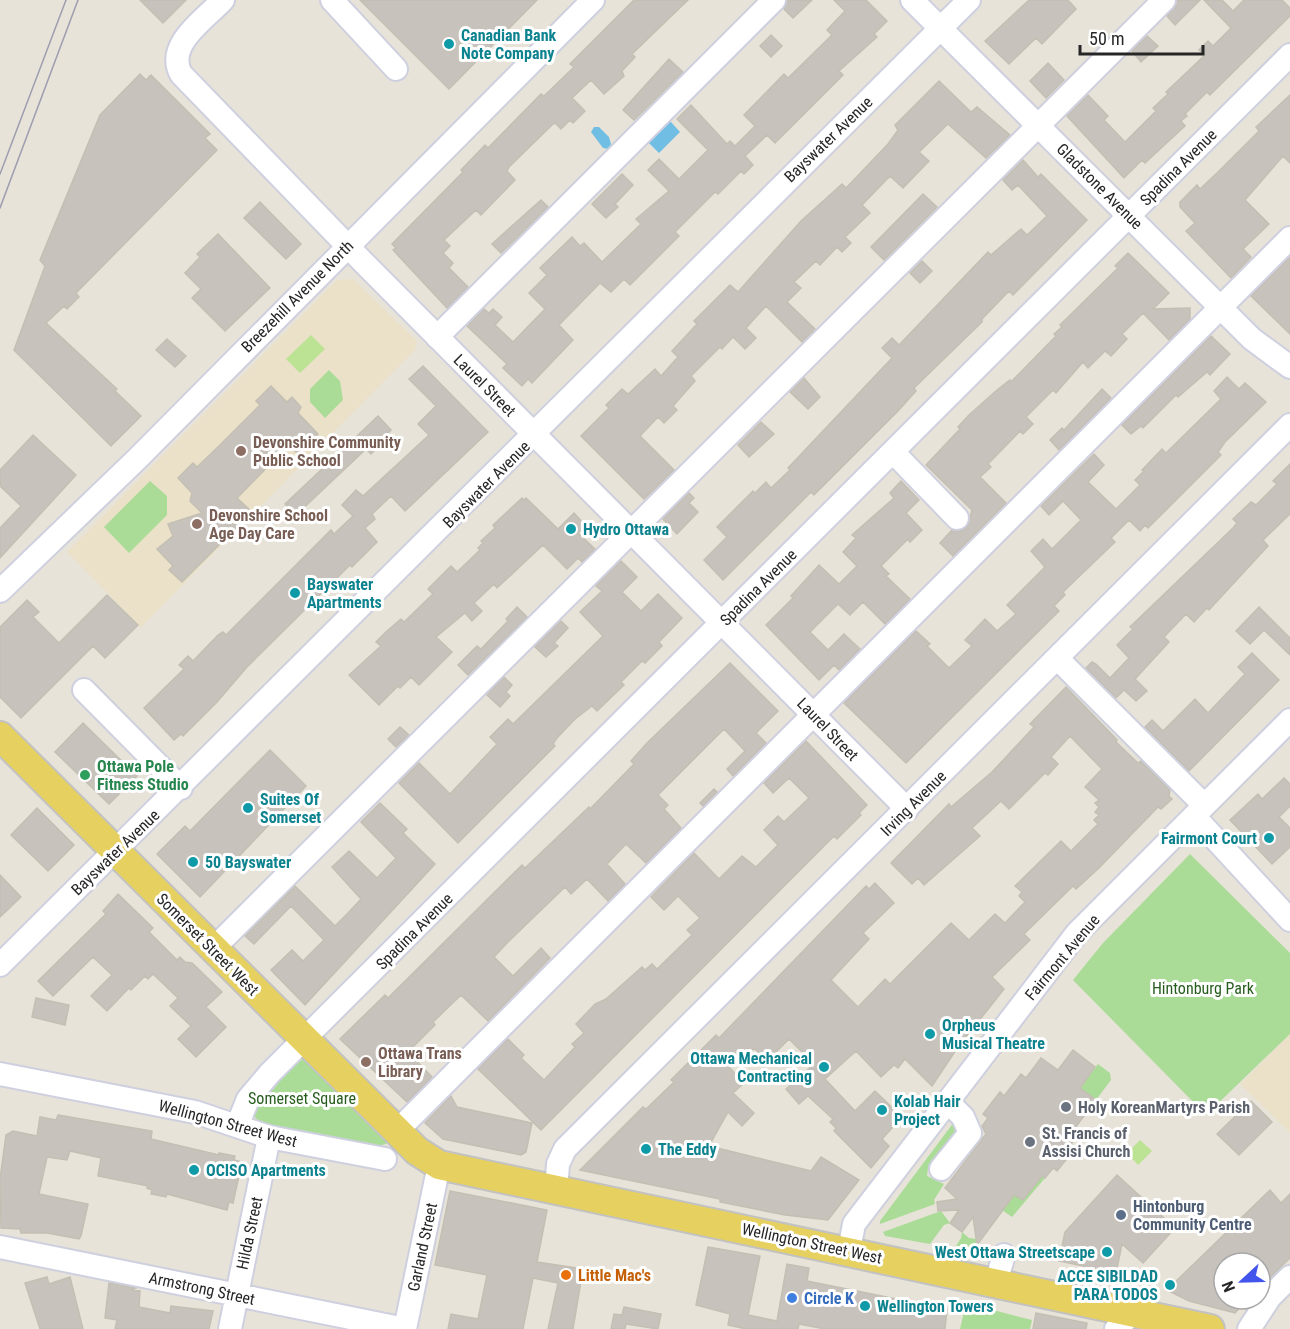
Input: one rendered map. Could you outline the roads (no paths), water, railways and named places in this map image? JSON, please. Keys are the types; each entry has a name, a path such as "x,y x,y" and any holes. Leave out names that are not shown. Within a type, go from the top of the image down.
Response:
{"main road":[{"name":"Somerset Street West","path":"0,736 397,1131 428,1158"},
{"name":"Wellington Street West","path":"428,1158 556,1191 996,1282 1125,1320 1210,1329"}],"street":[{"name":"Laurel Street","path":"224,0 186,38 176,56 176,65 181,74 347,246 907,809"},
{"path":"332,0 396,69"},
{"name":"Breezehill Avenue North","path":"0,591 137,459 593,0"},
{"path":"437,337 774,0"},
{"name":"Gladstone Avenue","path":"912,0 1038,123 1222,309 1261,346 1290,367"},
{"name":"Bayswater Avenue","path":"4,953 115,852 181,788 777,189 969,0"},
{"path":"213,949 1038,123 1164,0"},
{"name":"Spadina Avenue","path":"237,1126 249,1097 306,1039 1290,55"},
{"path":"397,1131 1222,309 1290,238"},
{"name":"Irving Avenue","path":"556,1191 558,1164 565,1149 1290,425"},
{"path":"893,452 957,518"},
{"path":"1057,658 1199,811 1290,920"},
{"path":"84,690 181,788"},
{"name":"Fairmont Avenue","path":"849,1250 854,1224 1077,933 1290,720"},
{"name":"Wellington Street West","path":"0,1074 195,1112 269,1137 385,1159"},
{"path":"941,1169 970,1132 963,1117 948,1102"},
{"name":"Hilda Street","path":"230,1329 269,1137"},
{"name":"Garland Street","path":"405,1329 428,1158"},
{"name":"Armstrong Street","path":"0,1247 405,1329"},
{"path":"996,1282 1004,1255"},
{"path":"1249,1329 1270,1297 1290,1278"}],"water":[{"path":"670,121 680,132 659,153 648,142"},
{"path":"594,127 599,127 609,137 611,144 609,149 603,148 591,132"}],"tram line":[{"path":"0,174 66,0"},
{"path":"0,208 78,0"}],"place":[{"name":"Canadian Bank Note Company","path":"449,44"},
{"name":"Devonshire Community Public School","path":"241,451"},
{"name":"Devonshire School Age Day Care","path":"197,524"},
{"name":"Hydro Ottawa","path":"571,529"},
{"name":"Bayswater Apartments","path":"295,593"},
{"name":"Ottawa Pole Fitness Studio","path":"85,775"},
{"name":"Suites Of Somerset","path":"248,808"},
{"name":"Fairmont Court","path":"1269,838"},
{"name":"50 Bayswater","path":"193,862"},
{"name":"Orpheus Musical Theatre","path":"930,1034"},
{"name":"Ottawa Trans Library","path":"366,1062"},
{"name":"Ottawa Mechanical Contracting","path":"824,1067"},
{"name":"Holy KoreanMartyrs Parish","path":"1066,1107"},
{"name":"Kolab Hair Project","path":"882,1110"},
{"name":"St. Francis of Assisi Church","path":"1030,1142"},
{"name":"The Eddy","path":"646,1149"},
{"name":"OCISO Apartments","path":"194,1170"},
{"name":"Hintonburg Community Centre","path":"1121,1215"},
{"name":"West Ottawa Streetscape","path":"1107,1252"},
{"name":"Little Mac's","path":"566,1275"},
{"name":"ACCE SIBILDAD PARA TODOS","path":"1170,1285"},
{"name":"Circle K","path":"792,1298"},
{"name":"Wellington Towers","path":"865,1306"}],"park label":[{"name":"Hintonburg Park","path":"1203,988"},
{"name":"Somerset Square","path":"302,1098"}]}
